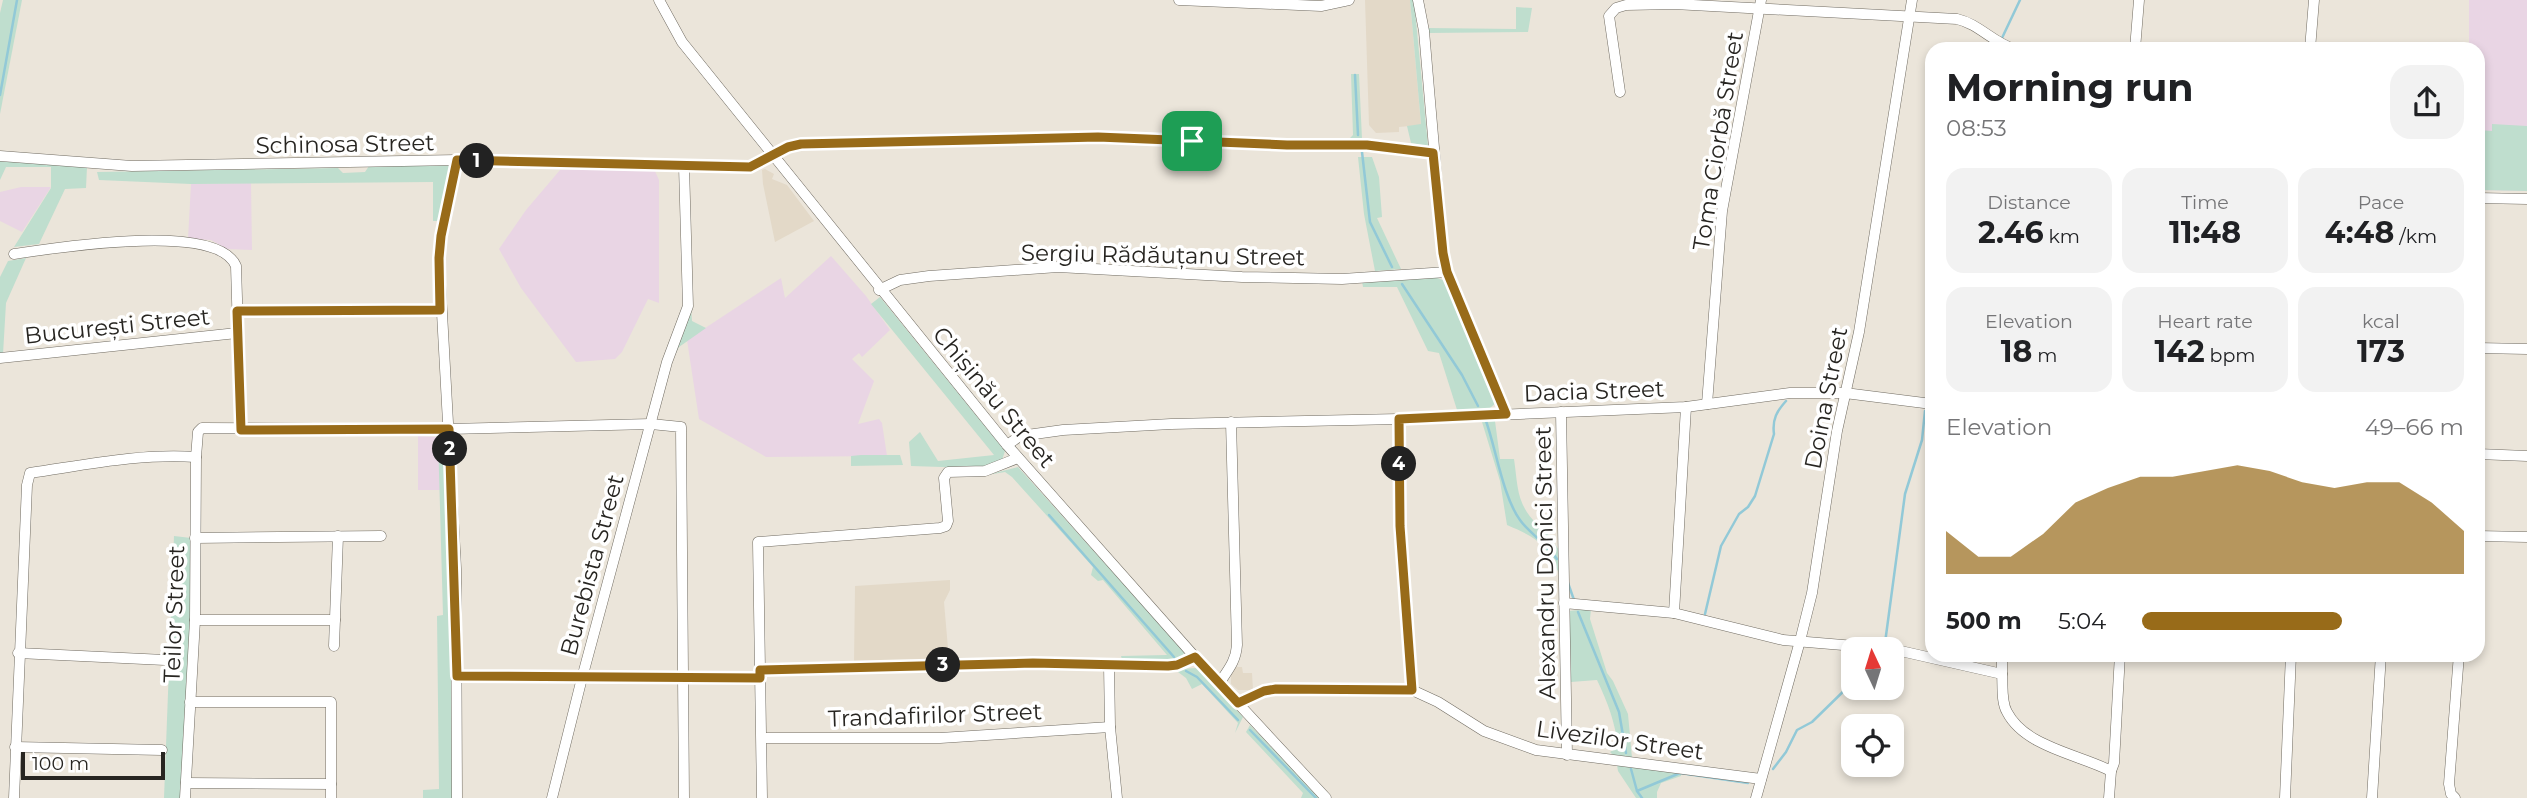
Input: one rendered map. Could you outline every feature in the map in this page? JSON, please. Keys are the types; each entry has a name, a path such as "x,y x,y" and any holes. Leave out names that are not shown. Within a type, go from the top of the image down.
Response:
{"street":[{"path":"1179,0 1258,1 1321,6 1349,0"},
{"path":"1418,0 1424,31 1433,153 1447,272 1506,414"},
{"name":"Doina Street","path":"1756,798 1812,593 1845,393 1859,332 1912,0"},
{"path":"2136,42 2139,0"},
{"path":"2311,42 2314,0"},
{"name":"Chișinău Street","path":"661,1 682,42 1007,445 1195,657 1326,798"},
{"name":"Toma Ciorbă Street","path":"1620,92 1609,16 1616,8 1626,5 1760,5 1722,211 1707,404"},
{"path":"1760,5 1968,21 1994,42"},
{"name":"Schinosa Street","path":"0,156 132,166 457,160 750,167 788,147 801,144 1098,137 1287,145 1367,145 1433,153"},
{"path":"457,160 439,258 449,429 457,676 457,798"},
{"name":"Burebista Street","path":"457,676 582,678 667,362 688,306 684,166"},
{"path":"2485,198 2527,199"},
{"path":"15,254 118,241 206,244 234,261 241,430 651,424 681,427 684,798"},
{"name":"Sergiu Rădăuțanu Street","path":"880,290 900,280 929,276 1058,267 1242,277 1342,279 1447,272"},
{"name":"București Street","path":"237,311 440,310"},
{"name":"București Street","path":"0,358 237,333"},
{"path":"2485,348 2527,349"},
{"name":"Dacia Street","path":"1007,445 1020,436 1063,430 1686,407 1790,393 1845,393 1925,403"},
{"path":"1674,613 1686,407"},
{"name":"Alexandru Donici Street","path":"1561,412 1567,755"},
{"path":"1399,419 1399,513 1412,690"},
{"path":"1220,682 1232,666 1237,645 1231,422"},
{"name":"Teilor Street","path":"185,798 195,620 198,432 207,427 241,430"},
{"path":"2485,454 2527,456"},
{"path":"13,798 18,653 27,485 30,473 116,461 196,457"},
{"path":"762,798 758,542 940,528 946,526 948,521 944,478 948,472 985,471 1018,458"},
{"path":"334,646 338,536"},
{"path":"195,538 381,536"},
{"path":"2485,536 2527,537"},
{"path":"1564,603 1674,613 1783,640 1841,645"},
{"path":"195,620 335,620"},
{"path":"1904,652 1925,657"},
{"path":"18,653 165,660"},
{"path":"552,798 582,678 684,679 1019,663 1168,666 1195,657"},
{"path":"1949,662 2002,674"},
{"path":"2002,662 2005,710 2015,724 2031,739 2111,771"},
{"path":"2109,798 2114,763 2120,662"},
{"path":"2286,798 2291,662"},
{"path":"2372,798 2380,662"},
{"path":"2455,798 2451,794 2449,784 2458,662"},
{"path":"1109,665 1110,727 1117,798"},
{"name":"Livezilor Street","path":"1238,703 1264,691 1276,689 1412,690 1496,736 1536,750 1761,779"},
{"path":"190,702 331,702 331,798"},
{"name":"Trandafirilor Street","path":"762,738 940,738 1110,727"},
{"path":"15,747 162,750"},
{"path":"186,783 331,784"}],"shaded area":[{"path":"1365,0 1410,0 1421,125 1399,127 1399,132 1376,133 1369,125"},
{"path":"2469,0 2527,0 2527,191 2485,190 2485,42 2469,42"},
{"path":"654,169 659,180 659,303 648,299 622,352 615,359 576,362 521,288 499,249 526,210 560,170"},
{"path":"762,170 774,174 772,179 787,185 814,221 775,242 763,184"},
{"path":"251,183 252,250 227,249 211,240 188,239 191,184"},
{"path":"21,187 51,187 22,232 0,221 0,192"},
{"path":"831,256 866,296 890,330 862,357 859,353 852,359 874,381 858,424 879,419 887,456 766,457 699,419 687,340 781,278 785,298"},
{"path":"418,436 438,437 440,490 418,490"},
{"path":"950,580 950,590 944,602 949,660 854,663 855,586"},
{"path":"1236,667 1242,667 1243,673 1252,673 1253,690 1238,690 1231,684 1231,675"}],"green space":[{"path":"3,0 22,0 0,114 0,13"},
{"path":"1410,0 1414,0 1428,146 1411,143 1407,126 1421,124"},
{"path":"1516,7 1532,8 1528,32 1429,33 1428,28 1516,29"},
{"path":"1351,74 1359,74 1362,139 1350,138 1353,135"},
{"path":"2492,124 2527,126 2527,191 2485,190 2485,130 2492,131"},
{"path":"1358,157 1372,157 1379,177 1382,217 1377,218 1401,269 1375,271 1364,214"},
{"path":"0,161 87,167 86,188 65,189 39,244 14,247 51,188 51,167 6,167 0,180"},
{"path":"450,165 440,221 433,221 433,182 191,184 99,180 97,172 338,168 343,173 365,172 369,166"},
{"path":"26,258 6,303 3,354 0,354 0,277 8,261"},
{"path":"1431,276 1446,281 1491,388 1496,403 1485,412 1458,413 1439,353 1428,351 1397,287 1363,287 1362,281"},
{"path":"880,297 1005,451 1001,463 973,468 911,466 909,442 920,432 938,461 994,455 871,304"},
{"path":"691,308 692,321 706,328 679,347 675,355"},
{"path":"1495,421 1500,459 1514,459 1517,486 1525,509 1537,524 1540,523 1559,550 1559,573 1539,543 1507,525 1500,481 1482,422"},
{"path":"443,436 447,442 454,798 423,798 423,790 439,789 437,616 443,615 438,437"},
{"path":"900,455 903,465 851,466 851,456"},
{"path":"1018,467 1185,652 1180,658 1157,664 1123,663 1121,656 1167,655 1103,580 1098,581 1091,575 1093,567 1012,477 1005,472 987,475"},
{"path":"174,536 191,538 190,619 182,798 164,798"},
{"path":"1591,609 1590,619 1607,673 1628,714 1632,758 1614,756 1610,752 1618,747 1617,738 1597,680 1571,682 1568,611"},
{"path":"1197,668 1243,717 1235,733 1238,723 1202,684 1192,689 1186,678 1178,672 1179,669"},
{"path":"1250,725 1320,798 1301,798 1303,793 1246,732"},
{"path":"1617,765 1681,772 1681,776 1661,783 1657,798 1636,798 1618,771"}],"waterway":[{"path":"0,95 17,0"},
{"path":"2002,38 2020,0"},
{"path":"1355,75 1358,135"},
{"path":"1362,152 1370,222 1392,267"},
{"path":"1402,284 1462,375 1478,406"},
{"path":"1705,614 1721,546 1739,514 1755,496 1774,434 1775,420 1786,401"},
{"path":"1886,637 1905,494 1922,440 1925,411"},
{"path":"1486,421 1504,486 1514,510 1524,525 1557,559"},
{"path":"1049,515 1174,657"},
{"path":"1568,583 1574,600"},
{"path":"1578,612 1619,712 1626,753"},
{"path":"1186,671 1197,677 1238,720"},
{"path":"1773,769 1786,752 1797,730 1812,722 1841,694"},
{"path":"1250,730 1316,798"},
{"path":"1631,769 1637,791 1642,798"},
{"path":"1637,791 1680,773 1748,783"}],"route":[{"path":"1098,137 1192,141 1367,145 1433,153 1447,272 1506,414 1399,419 1400,526 1412,690 1276,689 1264,691 1238,703 1195,657 1168,666 1033,663 760,670 760,678 457,676 456,569 449,429 241,430 237,311 440,310 441,236 457,160 750,167 788,147 801,144 1098,137"}]}
